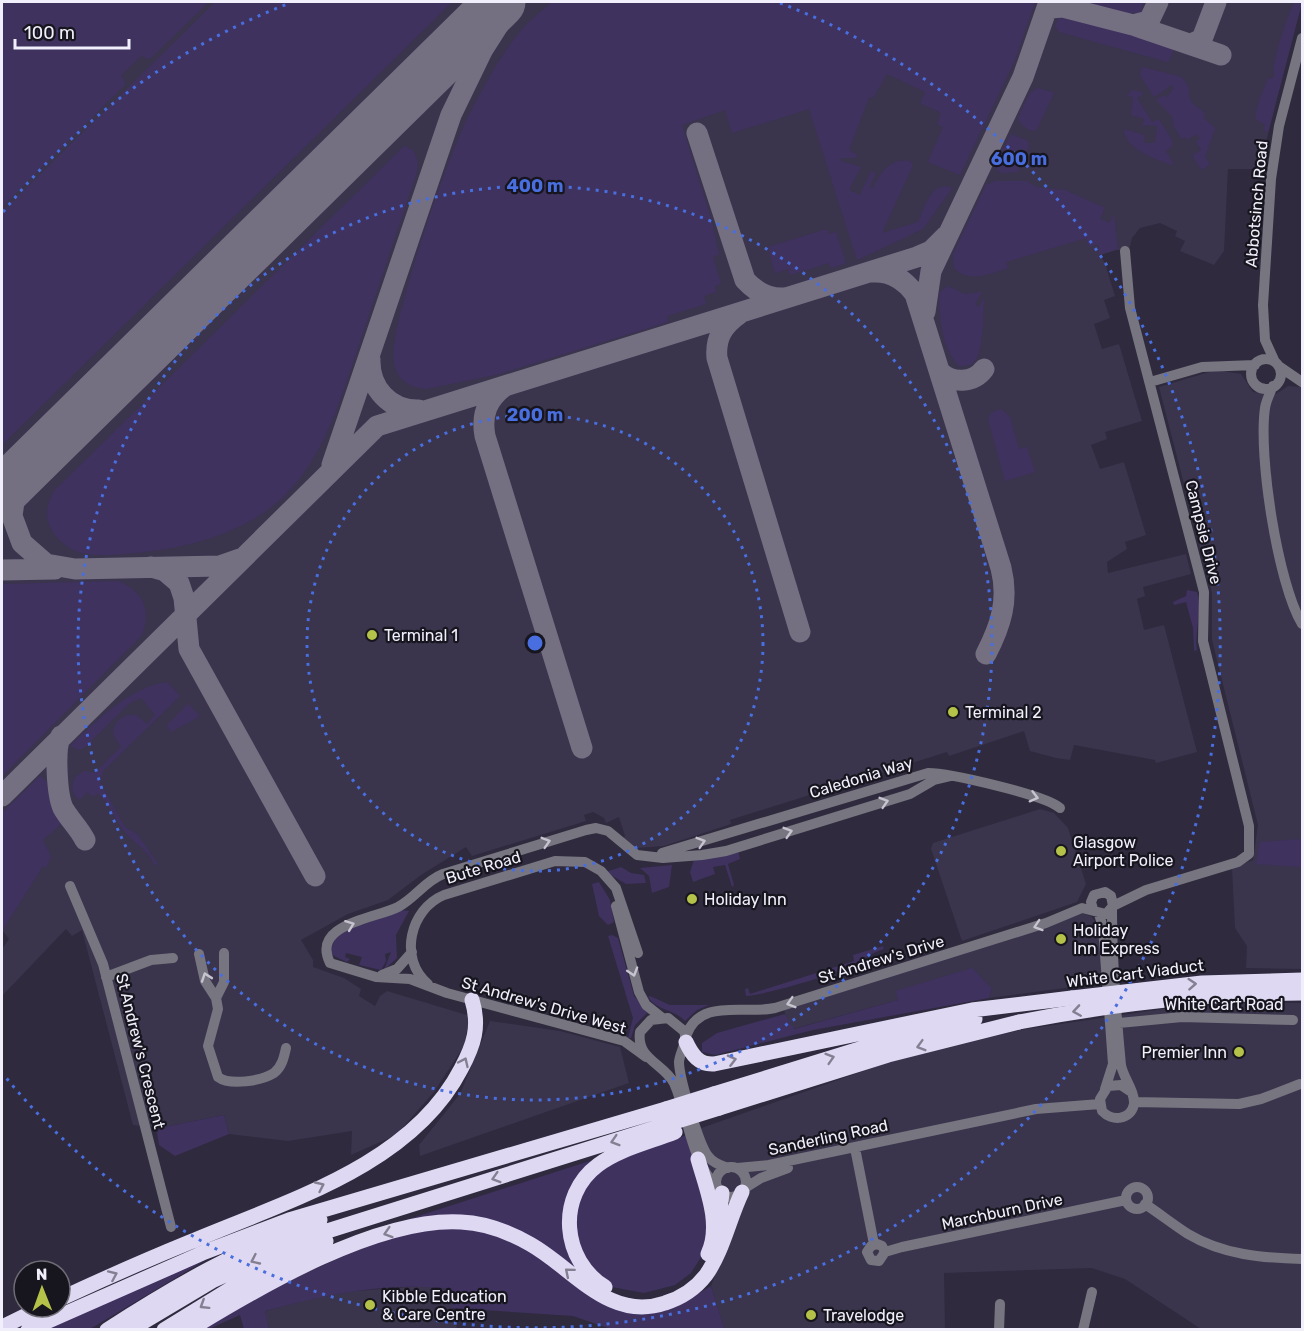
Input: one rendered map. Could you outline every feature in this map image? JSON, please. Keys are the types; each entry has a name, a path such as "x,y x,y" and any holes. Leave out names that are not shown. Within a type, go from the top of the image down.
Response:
{"highway":[{"name":"White Cart Viaduct","path":"975,1020 1072,998 1202,983 1302,980"},
{"name":"White Cart Viaduct","path":"975,1020 1217,995 1302,993"},
{"path":"72,1294 317,1188 362,1166 400,1142 442,1100 466,1059 477,1024 472,1000"},
{"path":"686,1039 697,1059 705,1064 714,1064 975,1020"},
{"path":"28,1329 205,1252 289,1220 537,1148 671,1122 718,1105 827,1074 975,1020"},
{"path":"130,1329 212,1281 273,1251 327,1231 671,1122 892,1040 975,1020"},
{"path":"671,1122 607,1160 585,1178 571,1206 569,1229 573,1249 594,1281 614,1292 636,1297 659,1295 684,1284 702,1265 712,1246 720,1216 720,1191"},
{"path":"107,1329 176,1286 265,1241 328,1217 537,1148"},
{"path":"698,1159 712,1212 712,1246"},
{"path":"189,1329 259,1290 345,1249 404,1228 437,1222 476,1224 503,1231 542,1251 590,1289 609,1300 636,1306 661,1304 687,1293 705,1277 718,1254 729,1220 744,1190"},
{"path":"164,1329 237,1285 297,1254 449,1193"},
{"path":"2,1327 18,1319"}],"street":[{"name":"Abbotsinch Road","path":"1277,365 1265,340 1263,305 1273,152 1302,38"},
{"name":"Campsie Drive","path":"1113,907 1146,890 1238,862 1249,854 1251,842 1247,817 1203,641 1204,592 1130,308 1125,251"},
{"name":"Abbotsinch Road","path":"1256,363 1265,340"},
{"path":"1149,382 1203,367 1256,363 1267,359 1300,382"},
{"path":"1256,363 1256,382 1265,405 1265,458 1276,543 1287,590 1302,624"},
{"path":"1265,405 1281,375 1277,365"},
{"path":"1230,366 1256,382 1275,385 1300,382"},
{"name":"Caledonia Way","path":"644,856 686,846 923,774 951,776"},
{"path":"951,776 1038,798 1054,803 1060,808"},
{"name":"Caledonia Way","path":"330,963 326,948 327,939 336,930 399,906 428,881 443,874 596,828 608,831 637,855 663,858 726,851 910,794 934,780 951,776"},
{"path":"560,863 585,862 609,879 619,894 638,953"},
{"path":"560,863 586,869 597,875 610,889 639,992 646,1005 661,1017 678,1024 686,1039 680,1059 680,1070 704,1150 716,1164 732,1168 746,1179 744,1190 734,1197 720,1191 719,1174 732,1168"},
{"name":"Bute Road","path":"412,952 411,934 422,913 446,900 560,863"},
{"name":"St Andrew's Crescent","path":"70,886 106,976 171,1227"},
{"name":"Campsie Drive","path":"1105,892 1146,890"},
{"path":"1105,892 1113,899 1121,1065 1132,1096 1131,1111 1119,1119 1106,1115 1100,1104 1113,1064 1103,928 1092,898 1098,893 1105,892"},
{"path":"1096,911 1106,914 1113,907"},
{"name":"St Andrew's Drive","path":"686,1039 696,1019 709,1011 755,1011 775,1008 1046,923 1082,908 1096,911"},
{"path":"376,977 397,969 412,952"},
{"path":"412,952 418,972 431,986"},
{"path":"216,998 224,982 224,953"},
{"path":"199,954 206,981 216,998 217,1018 208,1046 218,1077 232,1082 273,1074 281,1064 286,1048"},
{"path":"106,976 151,960 173,958"},
{"name":"St Andrew's Drive West","path":"330,963 376,977 410,979 472,1000 624,1041 668,1074 674,1083 698,1159 705,1173 720,1191"},
{"path":"646,1057 640,1046 642,1029 651,1020 661,1017"},
{"name":"White Cart Road","path":"1119,1023 1182,1017 1293,1020"},
{"path":"1105,1089 1116,1084 1132,1096 1239,1104 1261,1099 1302,1083"},
{"name":"Sanderling Road","path":"732,1168 769,1165 1036,1109 1100,1104"},
{"name":"Sanderling Road","path":"744,1190 780,1170 897,1144 924,1133"},
{"name":"Marchburn Drive","path":"856,1153 874,1244 867,1252 871,1260 879,1261 885,1252 1126,1200"},
{"name":"Marchburn Drive","path":"1126,1200 1130,1190 1139,1188 1146,1194 1145,1204"},
{"name":"Marchburn Drive","path":"1126,1200 1135,1209 1145,1204"},
{"name":"Marchburn Drive","path":"1145,1204 1187,1233 1218,1247 1268,1258 1302,1259"},
{"path":"874,1244 880,1245 885,1252"},
{"path":"1083,1329 1092,1292"},
{"path":"999,1329 1000,1304"}],"shaded area":[{"path":"2,2 1302,2 1265,146 1263,169 1228,169 1224,251 1214,265 1180,251 1185,241 1175,236 1177,231 1160,223 1140,228 1132,238 1129,251 1117,250 1100,255 1105,263 1115,296 1104,300 1110,318 1094,324 1102,349 1119,344 1142,421 1105,432 1107,439 1091,445 1100,469 1124,462 1146,535 1125,542 1127,549 1107,562 1108,573 1186,554 1191,574 1143,587 1145,596 1137,599 1144,630 1164,625 1197,752 1156,763 1155,760 1074,745 1070,760 1030,751 1024,731 949,756 947,752 730,820 731,824 664,846 637,848 623,839 625,836 619,817 606,823 604,818 593,812 584,815 586,821 472,856 466,847 421,875 388,900 348,914 301,940 313,960 313,967 344,978 361,989 359,996 375,1006 380,996 387,991 470,1016 464,1046 434,1092 396,1135 351,1155 352,1131 288,1141 229,1134 224,1115 160,1128 133,1125 82,930 72,936 66,929 2,996 2,949 9,939 2,930"},
{"path":"2,2 209,2 152,57 149,59 141,56 121,75 126,84 2,207"},
{"path":"215,2 452,2 2,445 2,212"},
{"path":"552,2 1035,2 1015,60 960,175 928,162 943,127 937,124 941,113 920,103 925,92 887,74 873,98 869,97 849,150 856,154 857,158 840,158 841,161 861,167 849,190 860,195 871,171 876,173 870,187 873,188 887,167 897,162 910,161 913,165 882,233 918,222 934,191 945,187 952,188 923,229 857,260 809,109 732,133 725,110 682,125 712,222 719,254 713,257 721,284 715,286 716,292 704,296 706,304 667,316 668,322 499,374 426,389 414,387 401,379 398,374 394,363 394,344 410,279 435,200 460,134 492,72 523,29"},
{"path":"1073,2 1143,2 1141,13 1114,13"},
{"path":"1294,2 1302,3 1268,132 1264,131 1265,125 1256,119 1257,109 1268,78 1272,79 1274,76 1277,51"},
{"path":"1069,16 1174,43 1176,47 1168,62 1059,32 1055,26 1059,17"},
{"path":"1142,67 1182,77 1189,88 1190,99 1204,112 1204,118 1215,128 1205,157 1210,164 1202,170 1192,156 1201,150 1196,142 1200,138 1196,134 1187,140 1185,137 1182,139 1174,127 1172,116 1156,100 1164,95 1167,98 1174,87 1172,85 1154,97 1140,75"},
{"path":"1038,88 1054,93 1036,131 1033,131 1023,126 1018,118 1029,94"},
{"path":"1132,90 1143,94 1137,98 1152,122 1159,119 1172,140 1172,146 1166,151 1174,165 1143,153 1135,148 1125,136 1124,129 1144,135 1144,143 1155,143 1157,126 1142,127 1144,119 1131,115 1133,97 1127,96"},
{"path":"1011,134 1028,141 1029,147 1018,172 1000,173 995,165"},
{"path":"404,146 413,150 418,162 417,172 339,403 328,431 297,482 270,508 252,520 211,538 189,544 145,552 105,555 79,552 63,543 52,530 48,520 49,503 54,491"},
{"path":"995,181 1026,181 1037,187 1065,190 1105,208 1100,219 1110,223 1114,214 1118,249 1099,255 1098,244 1089,247 1086,238 1006,262 1008,268 994,273 972,276 960,273 954,268 953,254 986,185"},
{"path":"827,229 828,234 836,232 846,263 831,268 829,263 790,275 788,269 775,273 768,247"},
{"path":"948,286 965,294 982,292 975,304 979,307 984,297 979,351 977,358 968,365 959,366 953,359 945,341 939,293"},
{"path":"1216,370 1241,374 1253,392 1276,394 1288,386 1302,387 1302,969 1246,968 1247,946 1235,928 1232,868 1253,860 1258,825 1212,640 1212,593 1159,387"},
{"path":"1001,409 1010,417 1019,449 1027,447 1035,472 1005,481 988,419 991,413"},
{"path":"117,581 133,589 143,602 146,618 141,636 2,776 2,584"},
{"path":"1187,590 1197,592 1199,599 1197,650 1194,651 1193,628 1186,602 1174,605 1173,602 1186,596"},
{"path":"167,682 180,696 104,770 100,782 125,827 138,835 158,864 155,866 148,855 125,833 97,793 93,797 87,792 80,800 73,792 72,786 76,776 84,771 94,773 121,747 113,734 115,725 120,719 127,715 136,715 147,724 155,715 141,698 130,703 85,747 79,750 70,746 127,698 153,685"},
{"path":"188,704 200,716 171,732 167,725"},
{"path":"40,776 47,782 47,788 61,824 43,840 51,857 46,868 43,866 2,931 2,813"},
{"path":"1040,809 1054,813 1068,828 1086,884 1077,902 962,941 931,849 933,843"},
{"path":"1302,839 1302,867 1256,864 1260,842"},
{"path":"738,850 740,859 728,864 734,885 732,887 725,865 713,867 715,874 693,882 690,872 694,860"},
{"path":"672,865 669,887 652,893 649,876 640,868"},
{"path":"621,867 631,873 644,875 646,883 626,884 606,872"},
{"path":"599,882 610,900 614,922 608,925 599,916 592,884"},
{"path":"401,910 409,911 396,935 397,958 384,970 391,952 385,954 386,961 381,970 359,965 362,957 346,953 345,957 350,959 347,962 332,955 331,949 337,934"},
{"path":"1081,913 1091,916 1099,927 1103,983 989,998 992,989 897,991 898,1000 793,1029 785,1014 784,1008"},
{"path":"608,936 618,938 634,996 648,1012 635,1025 631,1038 628,1038 633,1018"},
{"path":"883,946 884,949 830,974 746,996 745,989 748,988 750,994 854,961 853,955"},
{"path":"972,968 992,989 989,998 813,1030 715,1055 702,1052 702,1043 717,1033 785,1014 794,1029 898,1000 896,991"},
{"path":"648,997 670,1005 709,1005 697,1010 685,1021 656,1005"},
{"path":"1247,1003 1302,1003 1302,1329 1201,1329 1125,1279 1092,1268 944,1273 945,1329 724,1329 711,1286 724,1251 687,1133 889,1062 1020,1030 1170,1008"},
{"path":"490,1021 560,1031 620,1047 629,1083 420,1156 419,1145 460,1094"},
{"path":"224,1115 229,1134 175,1156 159,1145 157,1133 160,1128"},
{"path":"687,1135 708,1205 707,1248 691,1273 675,1285 644,1293 612,1287 592,1273 573,1234 582,1189 606,1164"},
{"path":"599,1158 568,1198 582,1273 515,1230 407,1222 406,1220"},
{"path":"426,1228 478,1230 512,1240 544,1257 617,1309 689,1299 711,1286 724,1328 611,1329 573,1316 452,1308 449,1289 403,1287 333,1295 265,1311 269,1329 244,1329 240,1315 209,1329 196,1330 337,1259"},
{"path":"219,1252 90,1329 42,1330 72,1319 72,1317"},
{"name":"Kibble Education & Care Centre","path":"424,1286 449,1289 457,1329 269,1329 266,1317 265,1311 312,1298 354,1291"}],"taxiway":[{"path":"332,465 451,115 483,49 513,2"},
{"path":"925,312 931,271 1023,77 1049,2"},
{"path":"1133,25 1149,21 1158,2"},
{"path":"1191,44 1202,39 1216,2"},
{"path":"1046,11 1063,7 1133,25 1221,55"},
{"path":"697,133 745,280 763,294 784,298"},
{"path":"2,796 377,426 917,257 931,251 946,236"},
{"path":"873,272 897,277 915,294 1001,568 1004,602 996,633 986,654"},
{"path":"739,314 721,333 717,344 717,358 800,632"},
{"path":"370,359 373,379 383,396 399,407 419,410"},
{"path":"940,372 951,379 963,380 975,377 984,369"},
{"path":"505,386 494,396 487,408 484,421 485,436 582,748"},
{"path":"29,466 16,488 12,516 22,543 46,564 75,569 220,566 240,559"},
{"path":"151,567 165,571 179,583 184,598 189,649 315,876"},
{"path":"2,570 55,569"},
{"path":"61,736 57,761 61,802 65,812 85,840"}],"runway":[{"path":"2,492 500,2"}],"place":[{"name":"Terminal 1","path":"372,635"},
{"name":"Terminal 2","path":"953,712"},
{"name":"Glasgow Airport Police","path":"1061,851"},
{"name":"Holiday Inn","path":"692,899"},
{"name":"Holiday Inn Express","path":"1061,939"},
{"name":"Premier Inn","path":"1239,1052"},
{"name":"Kibble Education & Care Centre","path":"370,1305"},
{"name":"Travelodge","path":"811,1315"}]}
